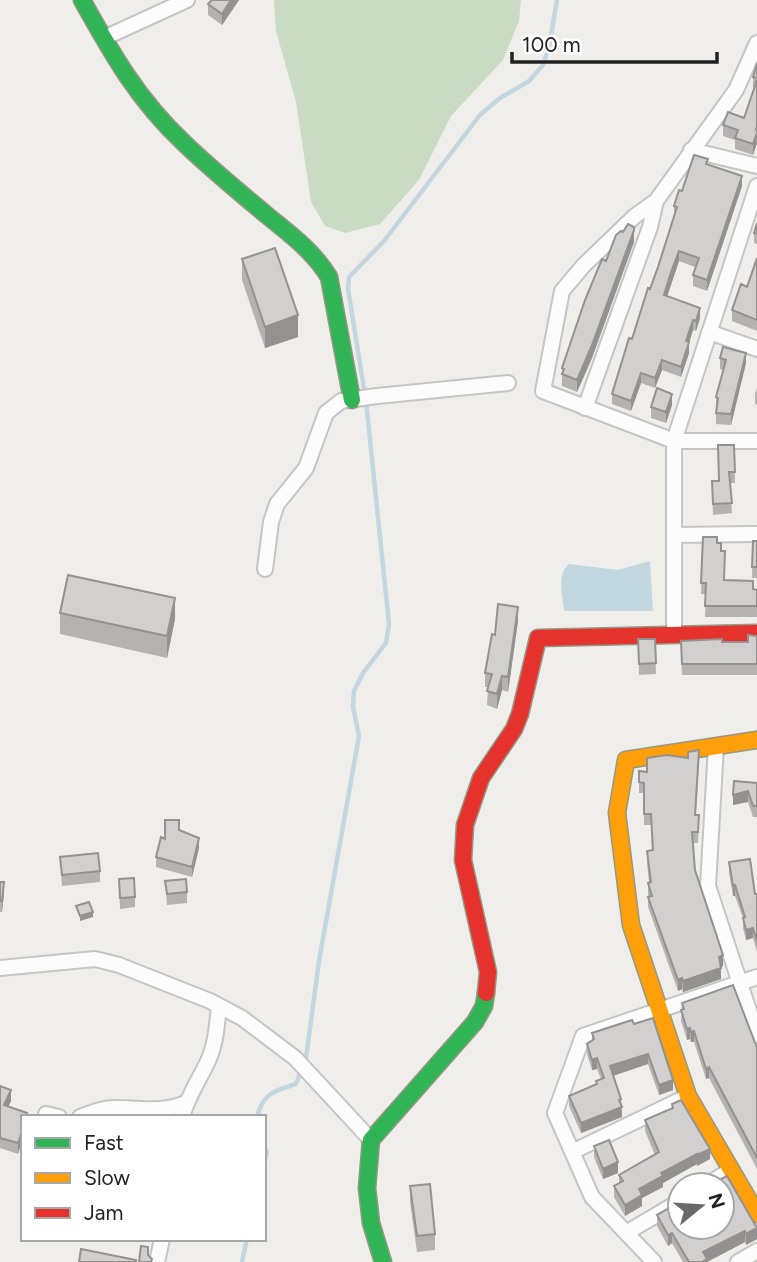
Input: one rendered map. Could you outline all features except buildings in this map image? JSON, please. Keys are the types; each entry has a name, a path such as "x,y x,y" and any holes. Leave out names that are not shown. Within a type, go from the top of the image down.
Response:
{"street":[{"path":"82,0 131,86 158,119 313,253 325,268 332,289 352,400"},
{"path":"104,38 187,0"},
{"path":"757,43 736,90 656,201 635,216 584,265 562,291 542,391 674,441 757,441"},
{"path":"691,150 757,166"},
{"path":"674,633 674,441 757,186"},
{"path":"585,408 650,227 656,201"},
{"path":"709,332 757,349"},
{"path":"265,569 271,522 277,504 306,468 326,413 332,406 341,401 508,383"},
{"path":"674,535 757,534"},
{"path":"383,1262 371,1223 367,1188 371,1140 475,1022 484,1006 488,972 463,860 465,825 481,778 514,729 520,715 538,638 757,633"},
{"path":"757,740 626,760 617,813 632,925 688,1096 757,1214"},
{"path":"716,746 708,886 757,1035"},
{"path":"0,968 95,959 119,965 243,1017 295,1058 371,1140"},
{"path":"654,1262 592,1197 555,1113 583,1036 757,977"},
{"path":"85,1115 113,1107 150,1111 184,1110 213,1047 219,1006"},
{"path":"572,1152 688,1096"},
{"path":"626,1233 666,1209"},
{"path":"157,1262 162,1241"},
{"path":"738,1262 757,1251"}],"green space":[{"path":"274,0 521,0 519,21 503,60 451,116 419,180 380,224 345,233 325,226 311,202 296,102 276,31"}],"water":[{"path":"650,561 653,611 564,611 561,579 569,564 618,570"}],"waterway":[{"path":"258,1115 270,1094 296,1084 306,1058 319,961 359,736 353,707 354,691 363,673 386,643 389,624 366,401 348,289 349,277 384,241 480,115 500,98 529,81 543,65 557,0"},
{"path":"266,1150 266,1156"},
{"path":"242,1262 247,1241"}],"traffic: fast":[{"path":"82,0 127,76 168,127 215,172 302,244 323,268 329,277 352,400"},
{"path":"383,1262 371,1223 367,1188 371,1140 475,1022 484,1006 486,993"}],"traffic: slow":[{"path":"757,740 626,760 617,813 631,925 688,1096 757,1214"}],"traffic: jam":[{"path":"486,993 488,972 463,860 465,825 481,778 514,729 520,714 538,638 757,633"}]}
